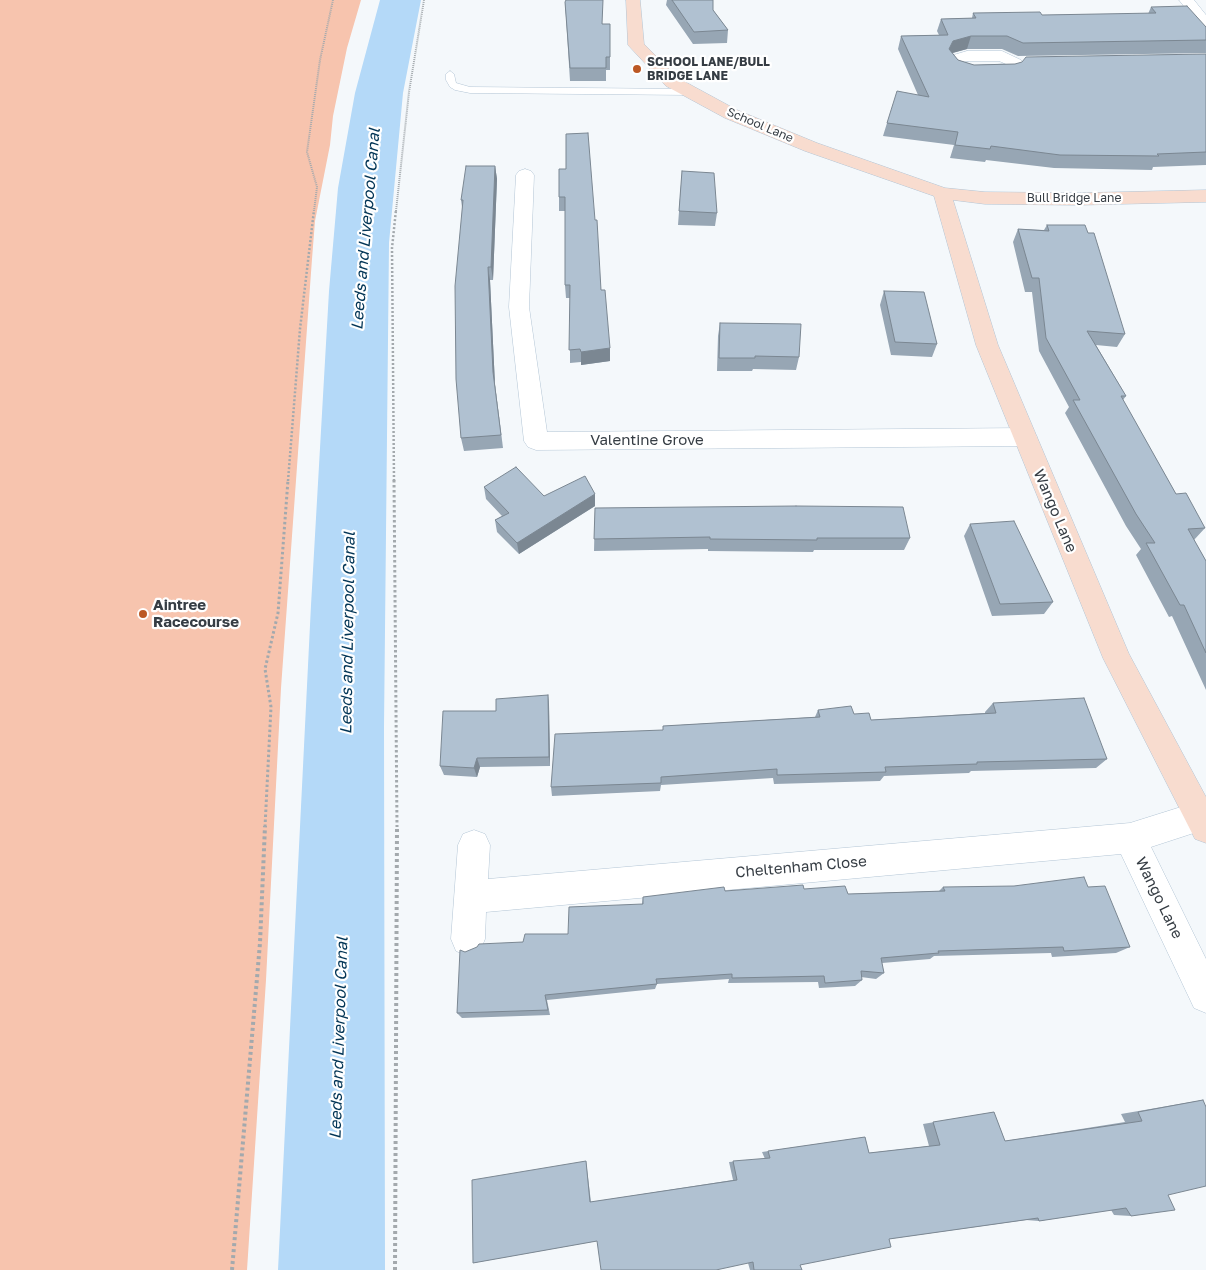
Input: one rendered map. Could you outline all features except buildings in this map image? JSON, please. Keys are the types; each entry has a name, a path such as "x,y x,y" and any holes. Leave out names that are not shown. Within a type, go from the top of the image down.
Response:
{"main road":[{"name":"School Lane","path":"632,0 636,45 672,82 731,114 811,146 942,193"},
{"name":"Bull Bridge Lane","path":"942,193 985,198 1078,199 1206,196"},
{"name":"Wango Lane","path":"942,193 987,345 1025,437 1117,658 1203,822"}],"street":[{"path":"1186,0 1206,25"},
{"path":"1015,63 1034,63"},
{"name":"Valentine Grove","path":"525,175 519,307 536,441 1025,437"},
{"name":"Wango Lane","path":"1203,822 1130,838 1206,996"},
{"name":"Cheltenham Close","path":"471,897 1130,838"},
{"path":"468,939 474,846"}],"lane":[{"path":"450,74 450,80 453,84 458,88 470,90 691,92"}],"path":[{"path":"232,1270 260,943 271,707 265,669 278,613 300,329 317,187 306,152 320,60 333,0"},
{"path":"395,1270 397,813 392,248 409,92 424,0"}],"shaded area":[{"name":"Aintree Racecourse","path":"0,0 361,0 347,48 315,221 281,688 266,980 247,1270 0,1270"}],"water":[{"name":"Leeds and Liverpool Canal","path":"380,0 421,0 403,93 389,243 384,727 385,1270 278,1270 311,605 329,291 338,188 355,93"}],"place":[{"name":"SCHOOL LANE/BULL BRIDGE LANE","path":"637,69"},
{"name":"Aintree Racecourse","path":"143,614"}]}
